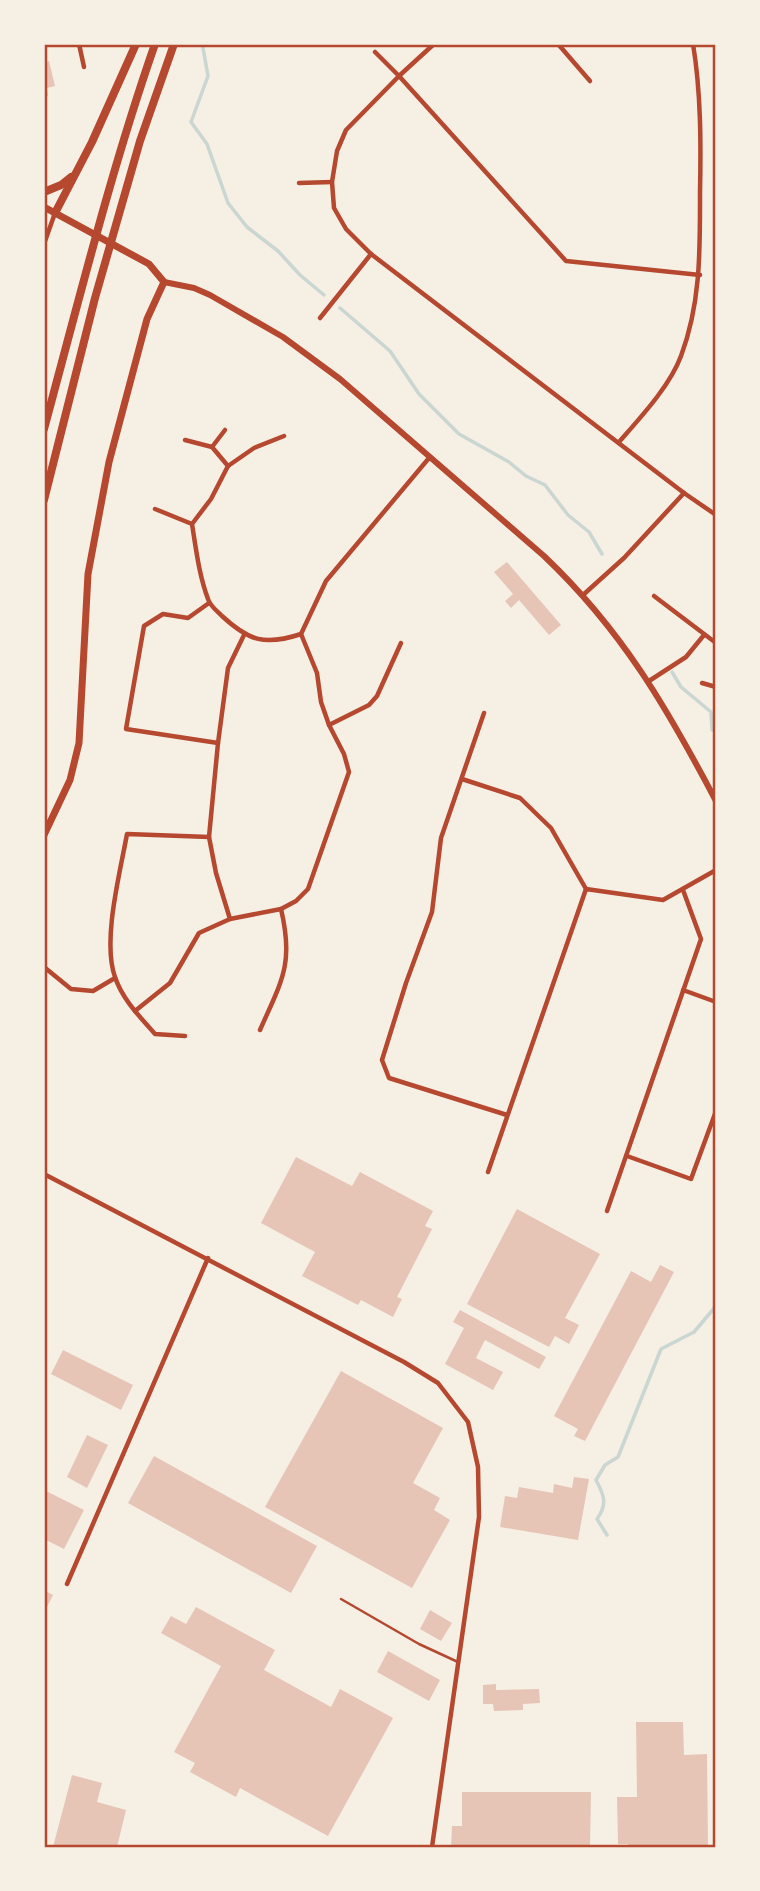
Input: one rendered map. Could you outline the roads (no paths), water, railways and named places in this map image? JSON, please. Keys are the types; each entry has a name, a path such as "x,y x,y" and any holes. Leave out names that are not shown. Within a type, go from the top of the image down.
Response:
{"highway":[{"path":"55,212 136,44"},
{"path":"44,429 89,256 132,108 155,44"},
{"path":"44,500 95,298 140,141 174,44"},
{"path":"44,192 61,185 75,173"}],"main road":[{"path":"44,206 142,259 164,282 147,318 109,462 88,574 79,743 70,780 44,835"}],"street":[{"path":"79,44 84,67"},
{"path":"434,44 346,130 337,151 332,181 334,208 346,229 371,254 716,515"},
{"path":"558,44 590,81"},
{"path":"619,442 650,407 680,358 694,314 700,275 701,160 693,44"},
{"path":"375,52 566,261 700,275"},
{"path":"299,183 332,181"},
{"path":"44,244 55,212"},
{"path":"320,318 371,254"},
{"path":"164,282 181,284 210,295 292,343 340,379 523,538 583,595 615,633 682,735 716,801"},
{"path":"212,447 225,430"},
{"path":"284,436 254,448 228,466 211,499 192,524 200,572 209,603 244,635 263,641 279,641 301,634 326,581 429,458"},
{"path":"185,440 212,447 228,466"},
{"path":"583,595 624,558 684,493"},
{"path":"155,509 192,524"},
{"path":"653,596 716,643"},
{"path":"209,603 188,618 163,614 144,626 126,729 218,743"},
{"path":"135,1011 170,983 199,933 230,919 281,909 308,890 349,772 321,702 317,673 301,634"},
{"path":"230,919 216,873 209,837 228,668 244,635"},
{"path":"649,681 685,657 704,635"},
{"path":"329,725 369,705 377,696 401,643"},
{"path":"702,683 716,687"},
{"path":"484,713 441,838 432,912 382,1060 389,1078 507,1115"},
{"path":"462,779 520,798 551,828 586,889 488,1172"},
{"path":"184,1037 155,1034 135,1011 115,978 108,948 127,834 209,837"},
{"path":"586,889 663,900 716,870"},
{"path":"607,1211 701,939 683,890"},
{"path":"260,1030 281,982 288,954 288,936 281,909"},
{"path":"44,967 71,989 93,991 115,978"},
{"path":"683,990 716,1002"},
{"path":"627,1156 691,1178 716,1111"},
{"path":"44,1174 393,1356 438,1383 468,1422 478,1467 479,1517 432,1847"},
{"path":"67,1584 208,1258"}],"lane":[{"path":"341,1599 419,1644 458,1662"}],"waterway":[{"path":"203,48 208,76 191,122 207,144 228,203 247,227 278,251 300,275 324,295"},
{"path":"340,308 390,351 419,394 459,434 545,485 568,515 589,532 602,554"},
{"path":"672,672 681,687 711,712 712,730"},
{"path":"607,1535 597,1519 603,1509 604,1499 596,1480 605,1465 618,1457 661,1349 694,1332 716,1306"}]}
